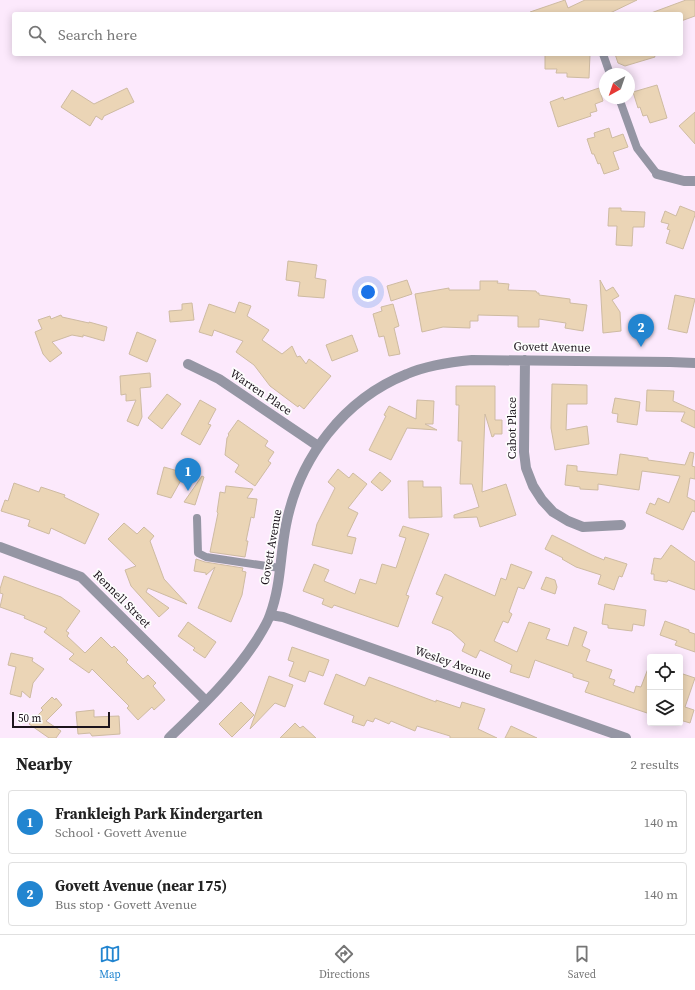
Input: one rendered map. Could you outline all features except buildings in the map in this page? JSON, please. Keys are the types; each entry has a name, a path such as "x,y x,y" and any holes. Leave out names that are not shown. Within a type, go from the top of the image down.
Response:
{"street":[{"path":"657,174 684,181 695,181"},
{"name":"Govett Avenue","path":"170,738 229,678 242,662 262,631 270,615 277,588 286,525 293,499 306,466 318,446 334,426 351,408 373,391 408,373 443,363 472,360 695,363"},
{"name":"Cabot Place","path":"525,360 524,452 526,468 533,486 542,500 553,512 568,521 583,527 621,525"},
{"name":"Warren Place","path":"188,364 219,379 318,446"},
{"name":"Rennell Street","path":"0,547 81,577 206,700"},
{"name":"Wesley Avenue","path":"270,615 283,617 626,738"}],"lane":[{"path":"604,56 608,68"},
{"path":"621,104 637,148 657,174"},
{"path":"197,518 198,553 206,557 280,568"}],"place":[{"name":"Govett Avenue (near 175)","path":"641,347"},
{"name":"Frankleigh Park Kindergarten","path":"188,491"}]}
